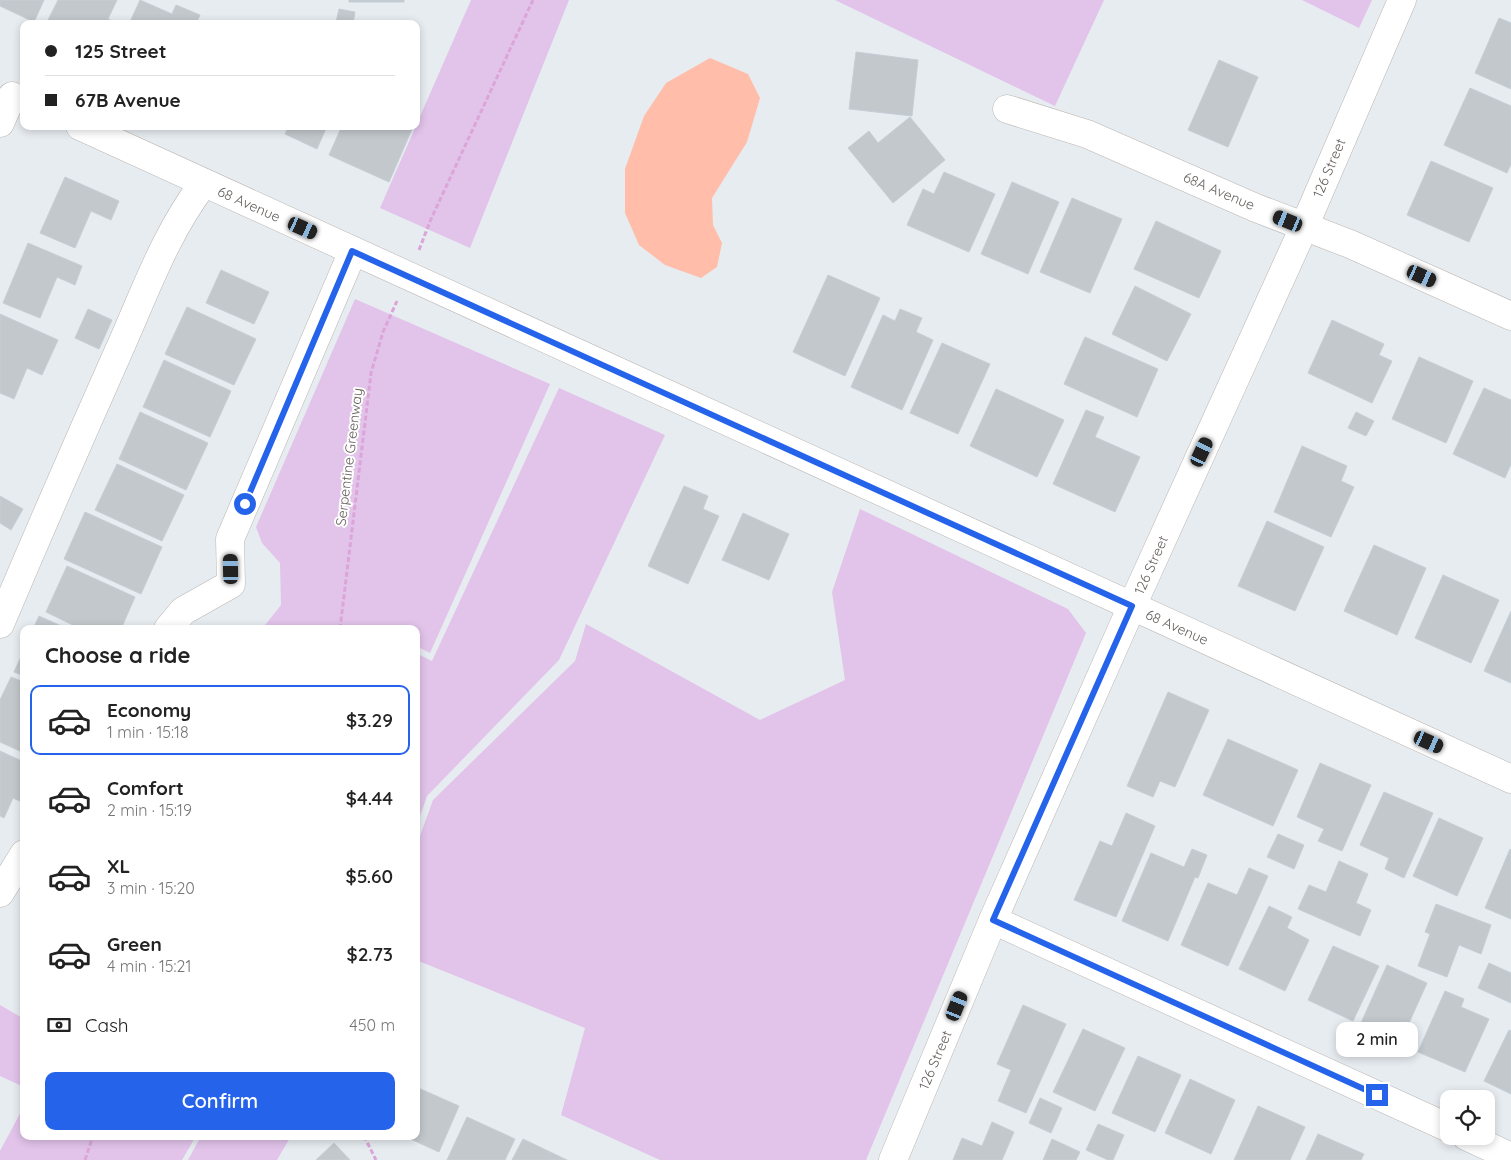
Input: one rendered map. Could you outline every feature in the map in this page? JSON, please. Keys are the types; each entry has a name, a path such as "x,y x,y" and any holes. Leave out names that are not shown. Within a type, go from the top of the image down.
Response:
{"street":[{"name":"126 Street","path":"892,1160 993,920 1132,606 1304,227 1402,0"},
{"path":"0,123 12,95"},
{"name":"68A Avenue","path":"1008,109 1087,134 1304,227 1350,244 1511,316"},
{"name":"68 Avenue","path":"89,130 1511,779"},
{"path":"0,624 165,246 190,202 204,183"},
{"path":"171,625 183,611 231,584 230,539 352,251"},
{"path":"0,893 20,860"},
{"path":"993,920 1440,1124"},
{"path":"1485,1145 1511,1157"}],"path":[{"path":"416,257 431,219 533,0"},
{"name":"Serpentine Greenway","path":"340,625 371,373 383,332 400,294"},
{"path":"85,1160 92,1140"},
{"path":"366,1140 376,1160"}],"shaded area":[{"path":"471,0 569,0 470,248 380,208 414,130 420,130 420,117"},
{"path":"835,0 1104,0 1055,106"},
{"path":"1302,0 1372,0 1359,28"},
{"path":"710,58 748,74 760,98 747,142 712,198 713,225 722,243 717,267 701,278 665,265 639,245 625,213 625,169 644,116 666,83"},
{"path":"355,299 550,384 430,653 420,648 420,625 265,625 281,605 280,563 262,543 256,527"},
{"path":"559,388 665,435 559,660 427,796 420,816 420,655 432,661"},
{"path":"860,509 1068,609 1086,633 866,1160 660,1160 561,1115 585,1028 420,962 420,836 433,800 575,661 586,624 760,720 845,680 832,592"},
{"path":"0,1005 20,1017 20,1085 0,1076"},
{"path":"20,1114 20,1140 194,1140 182,1160 0,1160 0,1151"},
{"path":"199,1140 289,1140 277,1160 188,1160"}],"building":[{"path":"0,0 44,0 35,20 30,20 0,6"},
{"path":"58,0 117,0 108,19 110,20 48,20"},
{"path":"140,0 172,14 176,5 200,15 198,20 131,20"},
{"path":"349,0 404,0 404,2 349,2"},
{"path":"339,9 355,12 354,20 336,20"},
{"path":"1499,18 1511,23 1511,89 1475,73"},
{"path":"856,52 918,60 912,116 849,109"},
{"path":"1219,60 1258,77 1228,147 1188,130"},
{"path":"1470,88 1511,106 1511,164 1507,173 1444,145"},
{"path":"910,117 945,160 893,203 848,148 869,131 878,143"},
{"path":"287,130 325,130 317,149 285,134"},
{"path":"340,130 412,130 389,182 329,155"},
{"path":"1431,161 1493,188 1469,242 1407,215"},
{"path":"944,172 995,194 969,252 907,225 923,189 934,194"},
{"path":"65,177 119,201 111,220 91,211 75,248 40,233"},
{"path":"1012,182 1059,202 1028,274 981,254"},
{"path":"1072,198 1122,219 1090,293 1040,272"},
{"path":"1156,221 1221,251 1199,298 1134,269"},
{"path":"28,243 82,266 75,285 57,277 40,318 3,303"},
{"path":"221,270 269,292 254,324 206,303"},
{"path":"828,275 880,298 845,376 793,352"},
{"path":"1135,286 1191,314 1167,361 1112,334"},
{"path":"187,307 256,339 234,385 165,354"},
{"path":"88,309 112,320 99,349 75,338"},
{"path":"900,309 922,318 916,332 933,340 902,410 851,387 883,315 895,321"},
{"path":"0,314 58,340 42,375 27,368 14,399 0,393"},
{"path":"1332,320 1384,344 1379,355 1392,361 1372,403 1308,373"},
{"path":"1085,337 1158,369 1137,417 1064,384"},
{"path":"942,343 990,364 958,434 910,413"},
{"path":"1419,357 1473,381 1446,443 1392,419"},
{"path":"164,360 231,391 210,437 143,407"},
{"path":"1484,388 1511,400 1511,464 1505,478 1453,454"},
{"path":"996,389 1064,420 1037,477 970,446"},
{"path":"1086,410 1104,417 1095,437 1140,457 1115,512 1053,484"},
{"path":"140,412 208,443 186,490 119,459"},
{"path":"1356,412 1374,421 1366,436 1348,428"},
{"path":"1302,446 1347,466 1341,481 1354,487 1331,537 1274,512"},
{"path":"117,464 184,495 162,541 95,510"},
{"path":"684,486 708,496 703,509 719,516 688,584 648,566"},
{"path":"0,496 23,509 11,530 0,523"},
{"path":"85,512 162,547 141,594 64,559"},
{"path":"743,513 789,534 769,580 722,560"},
{"path":"1267,521 1324,547 1295,611 1238,586"},
{"path":"1374,545 1426,568 1397,635 1344,611"},
{"path":"67,566 135,597 123,625 73,625 46,612"},
{"path":"1443,575 1499,600 1471,663 1415,638"},
{"path":"1511,611 1511,683 1484,671"},
{"path":"39,616 59,625 35,625"},
{"path":"20,659 20,674 14,672"},
{"path":"11,677 20,680 20,751 0,742 0,700"},
{"path":"1168,692 1209,710 1175,787 1160,781 1153,797 1127,786"},
{"path":"1228,739 1298,770 1273,826 1203,795"},
{"path":"0,751 20,760 20,801 13,798 4,818 0,816"},
{"path":"1320,763 1371,785 1342,851 1318,841 1324,829 1297,817"},
{"path":"1384,792 1433,813 1404,878 1385,869 1389,858 1360,845"},
{"path":"1126,813 1155,826 1116,917 1074,900 1100,841 1112,846"},
{"path":"1439,818 1483,838 1457,896 1413,876"},
{"path":"1278,834 1304,845 1294,869 1267,857"},
{"path":"1192,849 1207,855 1198,878 1195,877 1168,941 1122,921 1151,853 1184,867"},
{"path":"1511,850 1511,919 1485,908"},
{"path":"1339,861 1368,874 1356,903 1371,910 1360,936 1298,909 1309,885 1326,892"},
{"path":"1249,868 1268,876 1228,966 1181,945 1208,883 1237,895"},
{"path":"1436,904 1491,925 1481,954 1459,945 1447,977 1418,966 1430,934 1425,932"},
{"path":"1269,906 1292,917 1287,928 1309,940 1285,991 1239,969"},
{"path":"1333,946 1379,966 1353,1021 1308,1000"},
{"path":"1489,963 1511,973 1511,1003 1478,988"},
{"path":"1387,965 1427,983 1401,1041 1361,1023"},
{"path":"1445,991 1464,999 1461,1007 1489,1019 1465,1072 1418,1052"},
{"path":"1023,1005 1066,1024 1026,1113 998,1101 1011,1070 997,1064"},
{"path":"1083,1029 1125,1048 1095,1111 1053,1092"},
{"path":"1509,1030 1511,1031 1511,1094 1484,1081"},
{"path":"1138,1056 1181,1075 1155,1132 1112,1113"},
{"path":"1190,1079 1235,1100 1211,1154 1165,1133"},
{"path":"420,1089 459,1106 439,1152 413,1140 420,1140"},
{"path":"1040,1098 1062,1108 1051,1133 1029,1123"},
{"path":"1258,1106 1305,1127 1290,1160 1234,1160"},
{"path":"467,1117 515,1139 505,1160 447,1160"},
{"path":"992,1122 1014,1132 1002,1160 953,1160 962,1138 982,1146"},
{"path":"1098,1124 1124,1135 1113,1160 1108,1160 1086,1150"},
{"path":"1318,1134 1364,1154 1361,1160 1306,1160"},
{"path":"523,1139 567,1160 512,1160"},
{"path":"1052,1139 1080,1152 1076,1160 1043,1160"},
{"path":"334,1143 350,1160 316,1160"}],"route":[{"path":"245,504 352,251 1132,606 993,920 1377,1095"}]}
